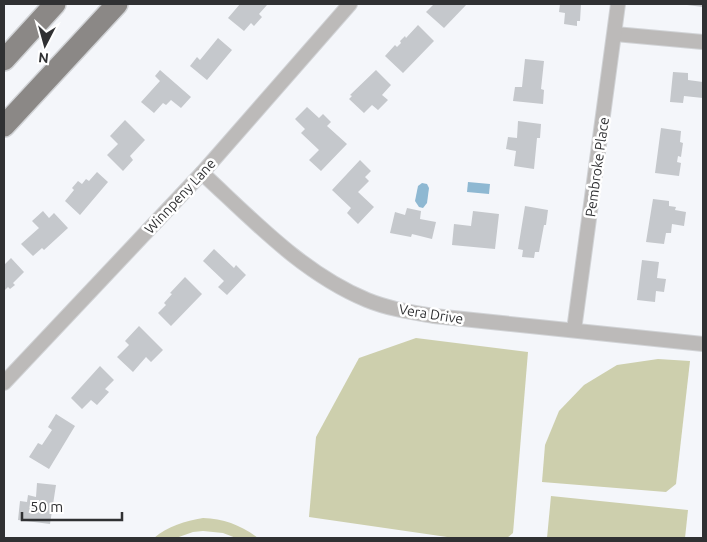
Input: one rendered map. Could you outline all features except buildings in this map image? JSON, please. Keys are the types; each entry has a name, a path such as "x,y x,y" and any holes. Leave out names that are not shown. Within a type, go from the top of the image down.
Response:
{"main road":[{"path":"4,60 55,4"},
{"path":"4,126 117,4"}],"street":[{"name":"Winnpeny Lane","path":"4,383 202,173 350,4"},
{"name":"Pembroke Place","path":"574,330 618,4"},
{"path":"615,34 703,42"},
{"name":"Vera Drive","path":"202,173 304,264 334,284 368,300 397,310 434,316 703,344"}],"green space":[{"path":"416,338 528,352 513,533 507,538 454,538 309,517 316,437 359,358"},
{"path":"658,359 690,361 676,484 666,492 542,482 545,445 559,411 584,385 617,365"},
{"path":"551,496 688,510 685,538 547,538"},
{"path":"203,518 232,524 258,538 236,538 223,533 203,531 193,532 176,538 154,538 165,530 177,525"}],"water":[{"path":"468,182 490,184 489,194 467,192"},
{"path":"422,183 427,184 429,188 427,203 423,208 419,207 415,201 418,186"}]}
